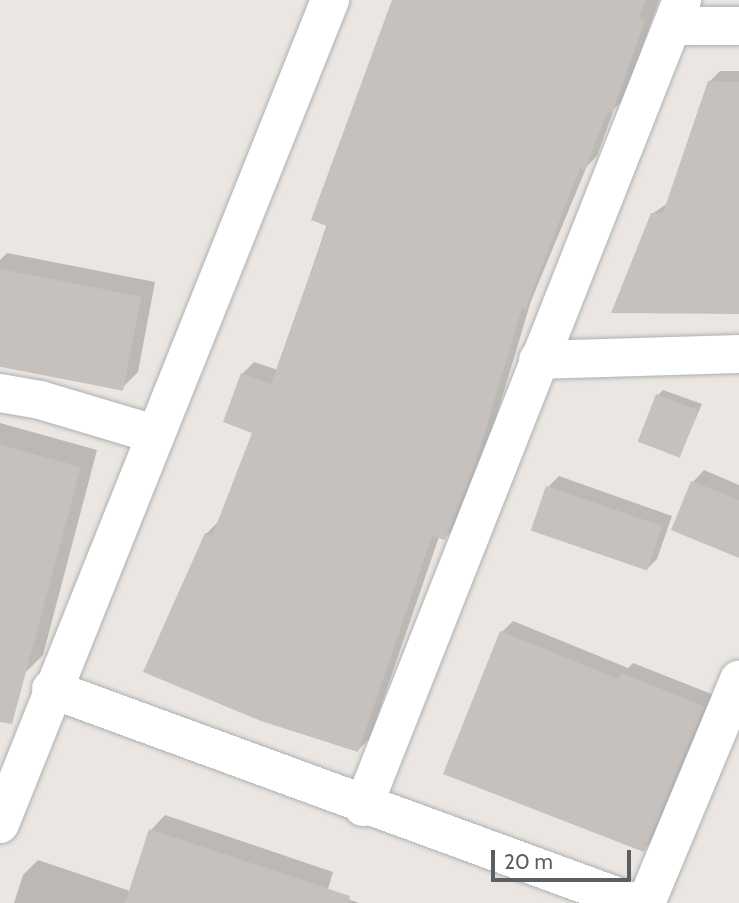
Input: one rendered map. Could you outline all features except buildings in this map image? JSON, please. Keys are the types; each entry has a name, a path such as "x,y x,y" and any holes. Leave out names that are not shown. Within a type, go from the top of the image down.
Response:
{"street":[{"path":"0,824 51,689 330,0"},
{"path":"363,807 538,360 678,13 739,26"},
{"path":"538,360 739,355"},
{"path":"0,393 40,400 154,434"},
{"path":"646,903 739,680"},
{"path":"51,689 363,807 635,903"}]}
